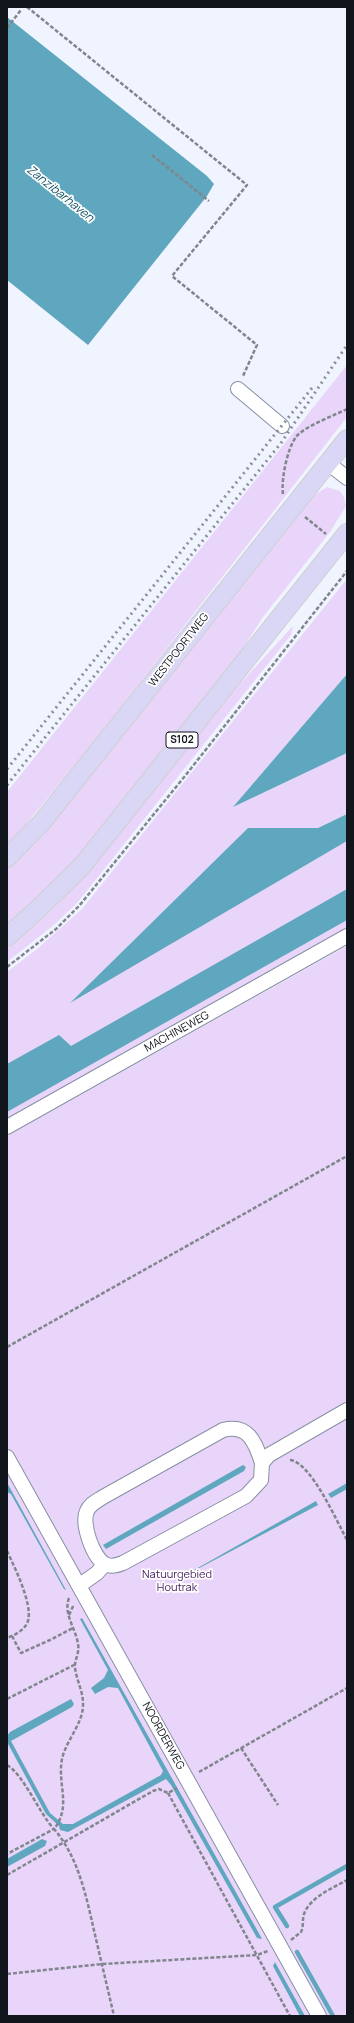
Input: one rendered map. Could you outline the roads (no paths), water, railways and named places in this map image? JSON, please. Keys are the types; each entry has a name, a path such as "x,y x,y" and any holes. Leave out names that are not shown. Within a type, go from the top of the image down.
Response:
{"main road":[{"name":"WESTPOORTWEG","path":"7,858 42,822 347,439"},
{"name":"S102","path":"7,936 38,909 82,866 347,534"}],"street":[{"path":"238,389 282,426"},
{"path":"328,463 347,478"},
{"name":"MACHINEWEG","path":"7,1127 347,936"},
{"path":"262,1466 276,1451 347,1410"},
{"path":"238,1428 249,1436 257,1448 262,1466 261,1480 246,1496 130,1560 118,1565 105,1564 97,1556 86,1530 86,1512 93,1503 223,1430 238,1428"},
{"name":"NOORDERWEG","path":"7,1456 319,2016"},
{"path":"80,1585 97,1573 105,1564"}],"water":[{"name":"Zanzibarhaven","path":"7,17 207,176 214,184 207,196 88,345 7,280"},
{"path":"347,674 347,753 233,807"},
{"path":"347,814 347,841 70,1003 248,828 318,828"},
{"path":"347,889 347,920 7,1112 7,1064 59,1035 71,1046"},
{"path":"243,1465 246,1467 244,1471 106,1549 103,1545"},
{"path":"7,1483 66,1590 64,1589 11,1494 7,1492"},
{"path":"347,1483 347,1489 331,1498 328,1494"},
{"path":"316,1501 318,1505 173,1582"},
{"path":"82,1618 262,1939 257,1938 171,1785 166,1779 68,1832 60,1830 59,1826 46,1814 7,1742 7,1736 10,1732 71,1699 74,1704 72,1707 11,1741 50,1813 63,1824 73,1824 161,1775 163,1771 118,1688 108,1687 95,1694 91,1688 104,1678 108,1670 80,1619"},
{"path":"42,1839 47,1841 45,1846 7,1867 7,1859"},
{"path":"275,1962 305,2016 300,2016 273,1966"}],"waterway":[{"path":"287,1926 275,1907 347,1866"},
{"path":"297,1952 333,2016"}],"railway":[{"path":"7,785 281,443 347,345"},
{"path":"7,769 312,388"}],"park label":[{"name":"Natuurgebied Houtrak","path":"177,1581"}]}
